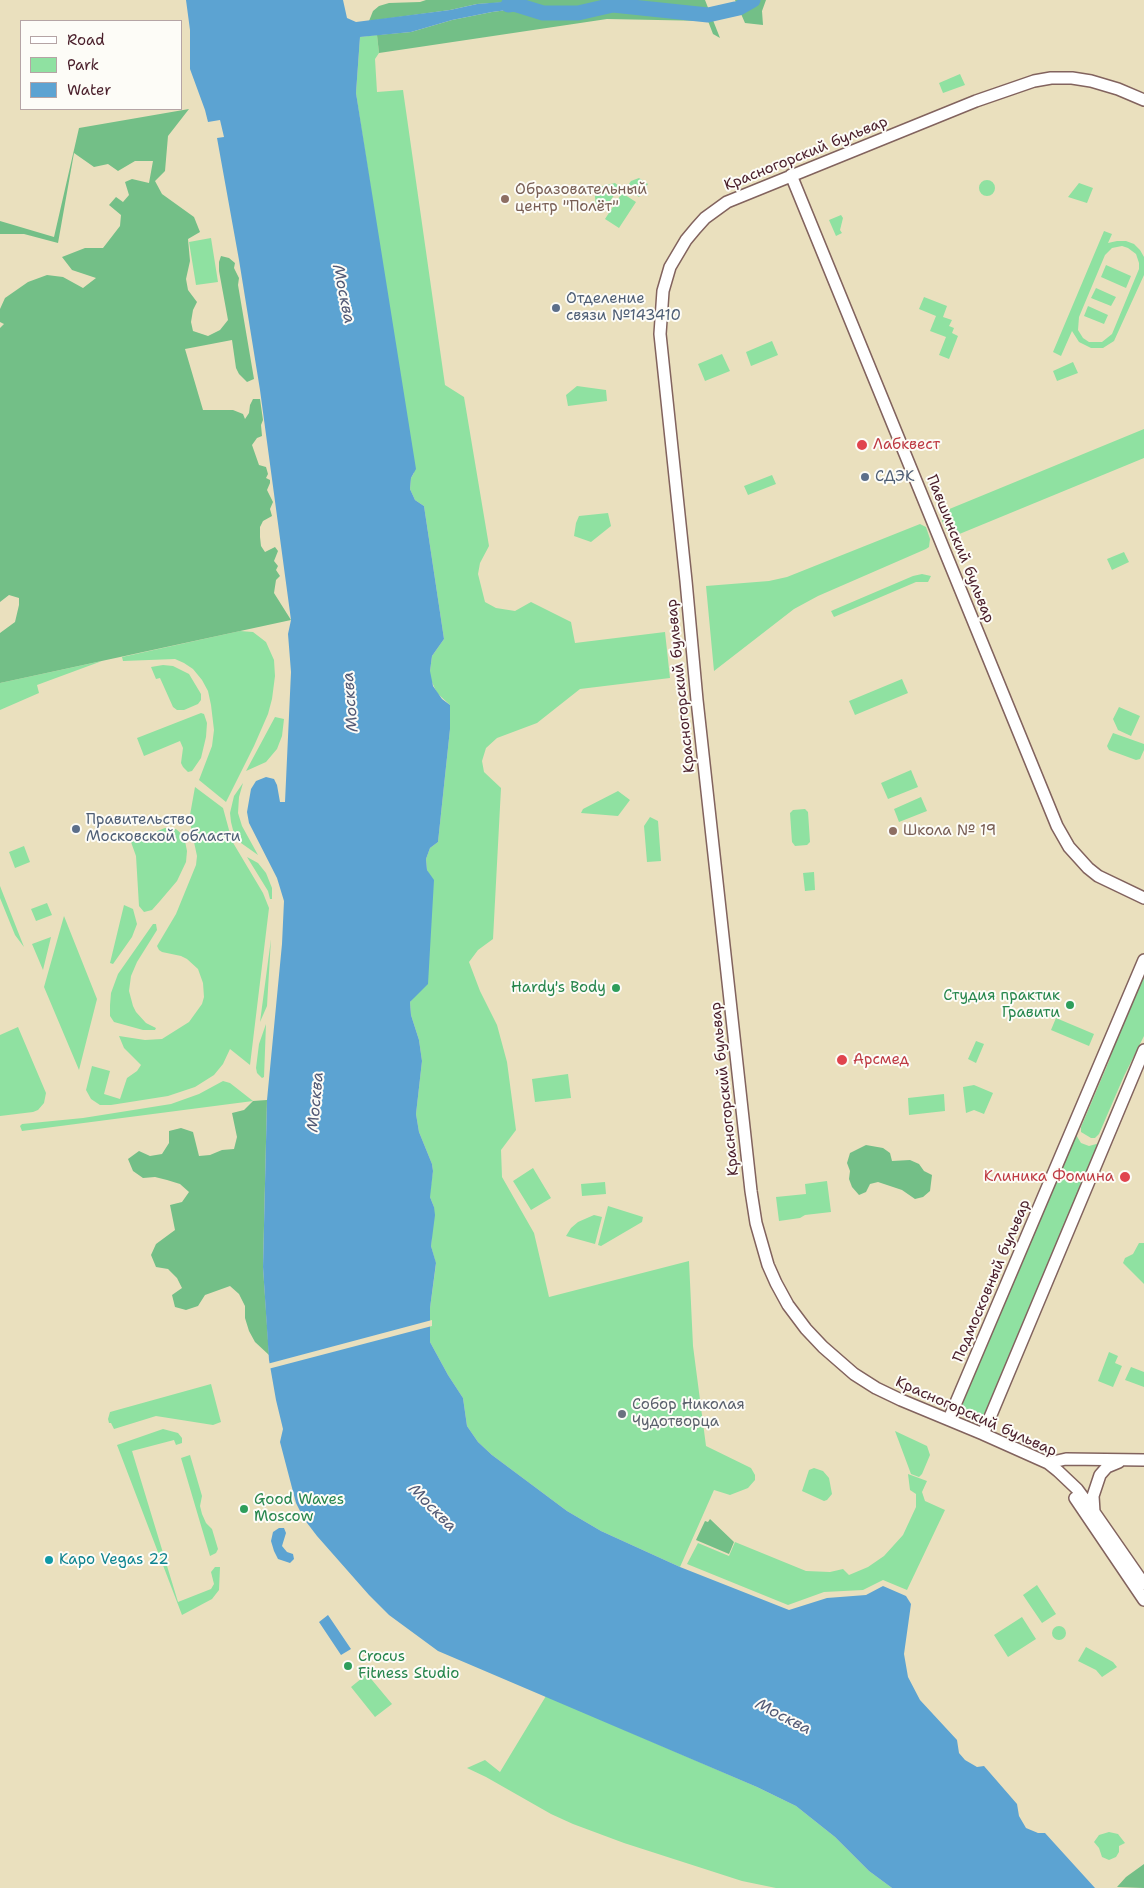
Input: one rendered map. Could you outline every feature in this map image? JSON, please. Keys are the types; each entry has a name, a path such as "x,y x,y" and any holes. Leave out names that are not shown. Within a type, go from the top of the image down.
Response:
{"main road":[{"name":"Красногорский бульвар","path":"1144,100 1118,89 1090,81 1072,78 1034,81 976,101 727,202 705,218 696,228 686,240 670,268 663,291 660,327 697,700 751,1191 756,1223 768,1265 788,1305 806,1329 823,1347 854,1374 900,1400 949,1419 1048,1463 1058,1471 1077,1489 1144,1584"},
{"name":"Павшинский бульвар","path":"791,175 1056,826 1088,868 1098,876 1144,898"},
{"name":"Подмосковный бульвар","path":"949,1419 1144,960"},
{"path":"982,1434 1144,1050"},
{"path":"1048,1463 1066,1458 1144,1460"},
{"path":"1094,1512 1093,1496 1100,1475 1107,1467 1123,1460"},
{"name":"Красногорский бульвар","path":"1058,1471 1144,1600"}],"green space":[{"path":"426,0 705,0 720,38 713,34 708,21 607,19 379,53 377,35 411,32 452,20 492,12 515,9 525,10 526,1 477,4 450,10 369,21 373,11 379,6 389,3 420,2"},
{"path":"735,0 766,0 762,11 763,25 745,23"},
{"path":"377,35 379,53 375,59 377,92 403,90 445,385 464,397 489,546 480,563 478,574 485,602 496,608 515,611 531,602 571,622 575,643 665,632 670,678 580,689 537,723 497,738 486,748 482,761 484,772 501,788 493,939 478,950 469,962 480,991 497,1025 507,1062 516,1130 501,1150 502,1177 534,1233 549,1297 689,1261 693,1346 706,1446 751,1468 755,1475 755,1480 748,1488 730,1495 714,1490 680,1567 601,1531 567,1511 492,1455 478,1442 467,1426 463,1398 430,1342 430,1308 436,1264 431,1246 434,1207 430,1191 433,1171 419,1132 416,1114 422,1061 419,1040 411,1015 410,1002 415,996 431,878 427,870 426,859 430,848 438,842 450,729 450,705 437,693 430,678 432,656 444,639 424,506 415,500 410,489 411,478 414,473 356,93 360,37"},
{"path":"960,74 965,85 943,93 939,83"},
{"path":"189,109 168,136 165,171 155,181 162,194 194,217 200,232 188,239 190,261 186,279 188,290 197,302 193,310 191,322 193,331 208,336 220,330 228,320 219,262 221,256 229,258 235,263 234,268 239,278 238,285 254,379 247,382 239,374 236,368 232,340 185,349 203,410 233,410 243,414 245,419 253,399 260,399 263,420 261,425 262,436 257,438 252,445 259,465 266,467 268,474 266,478 270,480 267,490 273,502 270,509 272,516 263,521 260,527 261,546 265,552 275,547 278,551 274,561 278,566 276,570 280,576 276,580 274,593 291,620 0,683 0,633 15,622 19,598 9,595 0,602 0,328 4,324 0,322 0,309 5,298 28,282 47,275 63,277 83,288 96,278 72,270 62,257 85,248 103,248 120,226 121,215 109,205 116,197 123,202 129,195 125,182 132,179 149,183 153,161 135,161 118,171 108,164 94,167 74,153 58,243 24,234 0,234 0,221 54,237 79,128"},
{"path":"639,178 648,184 639,197 626,188 631,181"},
{"path":"984,180 990,180 995,185 993,194 984,196 979,191 979,185"},
{"path":"615,183 620,187 603,211 596,206 594,188"},
{"path":"1079,183 1093,188 1087,203 1068,197"},
{"path":"622,193 636,202 619,228 605,219"},
{"path":"841,215 843,218 840,230 842,233 836,236 829,220"},
{"path":"1104,231 1112,234 1108,243 1126,241 1134,244 1144,257 1144,275 1114,341 1103,348 1091,348 1079,342 1072,331 1061,356 1053,352","holes":["1122,246 1136,254 1139,269 1112,334 1102,342 1089,342 1083,338 1078,330 1079,317 1105,255 1112,248"]},
{"path":"211,238 218,282 196,285 189,242"},
{"path":"1106,265 1131,276 1126,288 1101,277"},
{"path":"1096,288 1116,297 1111,306 1091,298"},
{"path":"924,297 947,306 943,317 952,320 949,326 954,328 952,333 958,336 949,359 939,355 946,337 930,331 936,316 919,309"},
{"path":"1088,306 1108,315 1104,324 1084,316"},
{"path":"772,341 778,355 751,366 746,352"},
{"path":"722,354 730,371 705,381 698,364"},
{"path":"1073,362 1078,373 1057,381 1053,371"},
{"path":"577,386 606,390 607,401 568,406 566,395"},
{"path":"1144,429 1144,458 957,535 947,531 942,521 943,514 947,510"},
{"path":"772,475 776,484 748,495 744,486"},
{"path":"608,513 611,526 591,542 574,536 579,516"},
{"path":"920,524 926,527 930,539 929,547 818,596 794,609 714,671 706,586 769,581 787,577"},
{"path":"1124,552 1129,562 1112,570 1107,559"},
{"path":"922,574 931,576 928,582 916,582 834,617 831,611 913,576"},
{"path":"240,631 253,632 266,642 274,660 275,676 268,714 226,802 199,780 212,746 214,730 208,691 202,680 193,669 175,659 123,661 122,657"},
{"path":"102,661 37,685 39,693 0,710 0,683"},
{"path":"173,666 189,674 201,694 201,700 198,704 184,710 177,710 173,707 160,678 156,679 151,667"},
{"path":"902,679 908,693 855,715 849,701"},
{"path":"1119,707 1140,716 1131,736 1118,730 1113,719"},
{"path":"201,713 204,714 207,723 206,737 201,758 192,771 188,772 181,763 183,748 180,741 144,756 137,738"},
{"path":"275,717 284,719 282,736 277,749 266,762 246,771"},
{"path":"1113,733 1144,744 1144,750 1140,759 1136,760 1109,750 1107,746"},
{"path":"911,770 918,787 888,799 881,783"},
{"path":"243,783 239,797 238,813 242,826 258,855 241,843 233,830 231,822 230,813 234,796"},
{"path":"195,787 223,808 232,841 263,893 269,908 250,1065 230,1049 223,1064 214,1075 195,1087 168,1096 100,1105 91,1099 86,1090 92,1066 110,1071 104,1094 120,1099 127,1078 137,1071 141,1065 124,1048 119,1036 145,1040 162,1039 189,1022 202,1004 204,997 203,983 198,969 187,959 162,952 157,946 176,914 196,865 197,856 190,815"},
{"path":"618,791 630,800 618,816 581,813 583,809"},
{"path":"921,797 927,811 899,822 894,809"},
{"path":"805,809 808,812 810,842 807,845 795,846 792,842 790,813 793,810"},
{"path":"650,817 658,821 661,861 647,862 644,826"},
{"path":"165,828 176,829 184,836 187,851 186,862 177,881 152,910 144,912 139,906 136,856 131,842"},
{"path":"24,846 30,862 15,868 9,852"},
{"path":"247,857 258,863 266,873 272,888 272,899 270,899 268,891"},
{"path":"814,872 815,890 805,891 803,873"},
{"path":"0,886 24,947 15,935 0,898"},
{"path":"47,903 52,915 36,921 31,909"},
{"path":"124,905 133,909 137,924 132,937 113,964 110,963"},
{"path":"64,916 97,999 79,1070 44,987"},
{"path":"153,924 156,924 157,930 137,962 131,976 129,991 136,1012 146,1023 156,1028 155,1030 143,1030 114,1022 110,1016 111,993 118,974"},
{"path":"51,937 43,970 32,944"},
{"path":"271,939 267,1006 260,1022"},
{"path":"1144,968 1144,1036 1099,1134 1095,1138 1091,1138 1081,1132 1081,1127 1109,1061 1117,1034"},
{"path":"1056,1018 1094,1034 1089,1046 1051,1030"},
{"path":"266,1024 264,1077 262,1078 257,1073 256,1068 259,1044"},
{"path":"18,1027 46,1093 44,1103 38,1110 33,1112 0,1116 0,1035"},
{"path":"976,1041 984,1044 976,1063 968,1059"},
{"path":"568,1074 571,1098 535,1102 532,1079"},
{"path":"223,1081 230,1083 253,1101 22,1131 20,1126 22,1124 83,1118 171,1104 199,1094"},
{"path":"974,1085 993,1093 984,1114 974,1110 966,1113 963,1087"},
{"path":"944,1094 945,1111 909,1115 908,1098"},
{"path":"267,1100 263,1267 269,1355 255,1342 245,1318 245,1306 239,1294 230,1286 205,1295 198,1306 186,1310 175,1307 172,1295 182,1288 177,1278 168,1269 156,1267 151,1255 156,1244 175,1230 170,1205 182,1202 189,1192 180,1184 167,1180 155,1177 143,1178 133,1171 128,1159 139,1151 150,1156 162,1154 169,1143 169,1131 181,1128 193,1132 199,1156 234,1149 237,1137 232,1113 244,1110 253,1101"},
{"path":"1075,1133 1081,1143 1089,1146 1100,1143 985,1418 973,1421 964,1417 959,1408"},
{"path":"866,1145 883,1148 890,1153 892,1161 910,1160 919,1164 924,1171 932,1175 930,1191 923,1197 915,1199 902,1190 878,1182 870,1184 866,1192 859,1195 852,1187 849,1179 850,1171 847,1163 850,1153"},
{"path":"533,1168 551,1198 531,1210 513,1181"},
{"path":"827,1181 831,1212 779,1221 776,1197 806,1194 805,1184"},
{"path":"605,1182 606,1194 582,1196 581,1184"},
{"path":"608,1206 643,1217 642,1222 601,1246 598,1245"},
{"path":"594,1215 602,1217 595,1244 566,1236 578,1222"},
{"path":"1139,1243 1144,1243 1144,1284 1123,1263 1125,1258 1133,1254"},
{"path":"1109,1352 1118,1356 1115,1363 1122,1366 1113,1387 1098,1381"},
{"path":"1131,1367 1144,1372 1144,1387 1125,1380"},
{"path":"211,1384 221,1422 213,1425 156,1416 114,1429 111,1423 109,1423 110,1412"},
{"path":"163,1429 178,1433 182,1438 182,1443 176,1445 174,1440 132,1451 178,1602 211,1589 214,1584 211,1572 215,1567 220,1567 219,1590 212,1599 182,1615 117,1445"},
{"path":"895,1431 927,1446 930,1455 919,1477 911,1474"},
{"path":"190,1455 202,1496 200,1506 202,1514 206,1523 212,1529 218,1549 216,1553 210,1556 181,1458"},
{"path":"814,1468 823,1471 829,1478 832,1494 827,1500 824,1501 802,1491 809,1470"},
{"path":"908,1474 927,1481 922,1492 925,1501 945,1510 907,1590 883,1580 863,1590 824,1592 788,1605 687,1564 698,1543 729,1556 735,1542 806,1571 830,1572 843,1569 849,1575 868,1567 884,1556 903,1535 916,1507 916,1494 910,1490"},
{"path":"710,1519 734,1542 729,1554 696,1540 705,1521 708,1522"},
{"path":"1037,1585 1056,1614 1042,1623 1023,1595"},
{"path":"1022,1617 1036,1639 1008,1657 994,1635"},
{"path":"1056,1626 1062,1626 1066,1633 1062,1640 1056,1640 1052,1636 1052,1630"},
{"path":"1086,1647 1113,1662 1117,1667 1102,1677 1096,1670 1078,1661"},
{"path":"367,1674 392,1704 375,1717 351,1687"},
{"path":"546,1696 757,1787 796,1806 835,1837 869,1871 892,1888 776,1888 742,1881 624,1843 573,1824 467,1768 485,1760 500,1772"},
{"path":"1109,1832 1118,1834 1125,1843 1119,1846 1119,1852 1116,1857 1109,1860 1102,1857 1099,1848 1094,1842 1099,1835"},
{"path":"1144,1864 1144,1888 1117,1887 1126,1877"}],"water":[{"name":"Москва","path":"186,0 343,0 347,18 356,22 450,10 477,4 526,1 530,4 525,10 515,9 492,12 452,20 411,32 360,37 356,93 416,469 411,478 410,489 415,500 424,506 444,639 432,656 430,671 433,686 442,699 450,705 450,729 438,842 430,848 426,859 427,870 434,880 428,984 410,1002 411,1015 419,1040 422,1061 416,1114 419,1132 433,1171 430,1197 435,1215 431,1246 436,1263 430,1308 430,1342 463,1398 467,1426 478,1442 492,1455 567,1511 601,1531 680,1567 789,1610 827,1598 866,1595 883,1586 906,1596 911,1604 904,1654 908,1677 920,1700 957,1740 959,1753 965,1760 977,1767 984,1766 1017,1804 1019,1816 1026,1828 1038,1833 1045,1833 1095,1888 892,1888 869,1871 835,1837 796,1806 757,1787 438,1651 389,1615 369,1595 317,1536 304,1519 296,1503 280,1442 283,1429 269,1360 263,1267 267,1100 282,944 284,901 277,878 249,823 247,812 251,789 256,781 266,777 274,779 280,802 285,802 291,672 288,634 291,620 260,390 217,138 224,137 220,120 208,122 190,69 190,30"},
{"path":"279,1528 284,1528 286,1533 282,1546 287,1552 293,1554 294,1559 290,1563 278,1559 274,1551 271,1541 273,1532"},
{"path":"328,1615 351,1649 341,1655 319,1622"}],"pier":[{"path":"432,1320 432,1326 268,1369 267,1364"}],"waterway":[{"path":"508,5 514,4 543,13 578,13 613,5 708,15 739,8 753,0"}],"place":[{"name":"Образовательный центр \"Полёт\"","path":"505,199"},
{"name":"Отделение связи №143410","path":"556,308"},
{"name":"Лабквест","path":"862,445"},
{"name":"СДЭК","path":"865,477"},
{"name":"Правительство Московской области","path":"76,829"},
{"name":"Школа № 19","path":"893,831"},
{"name":"Hardy's Body","path":"616,988"},
{"name":"Студия практик Гравити","path":"1070,1005"},
{"name":"Арсмед","path":"842,1060"},
{"name":"Клиника Фомина","path":"1125,1177"},
{"name":"Собор Николая Чудотворца","path":"622,1414"},
{"name":"Good Waves Moscow","path":"244,1509"},
{"name":"Каро Vegas 22","path":"49,1560"},
{"name":"Crocus Fitness Studio","path":"348,1666"}]}
